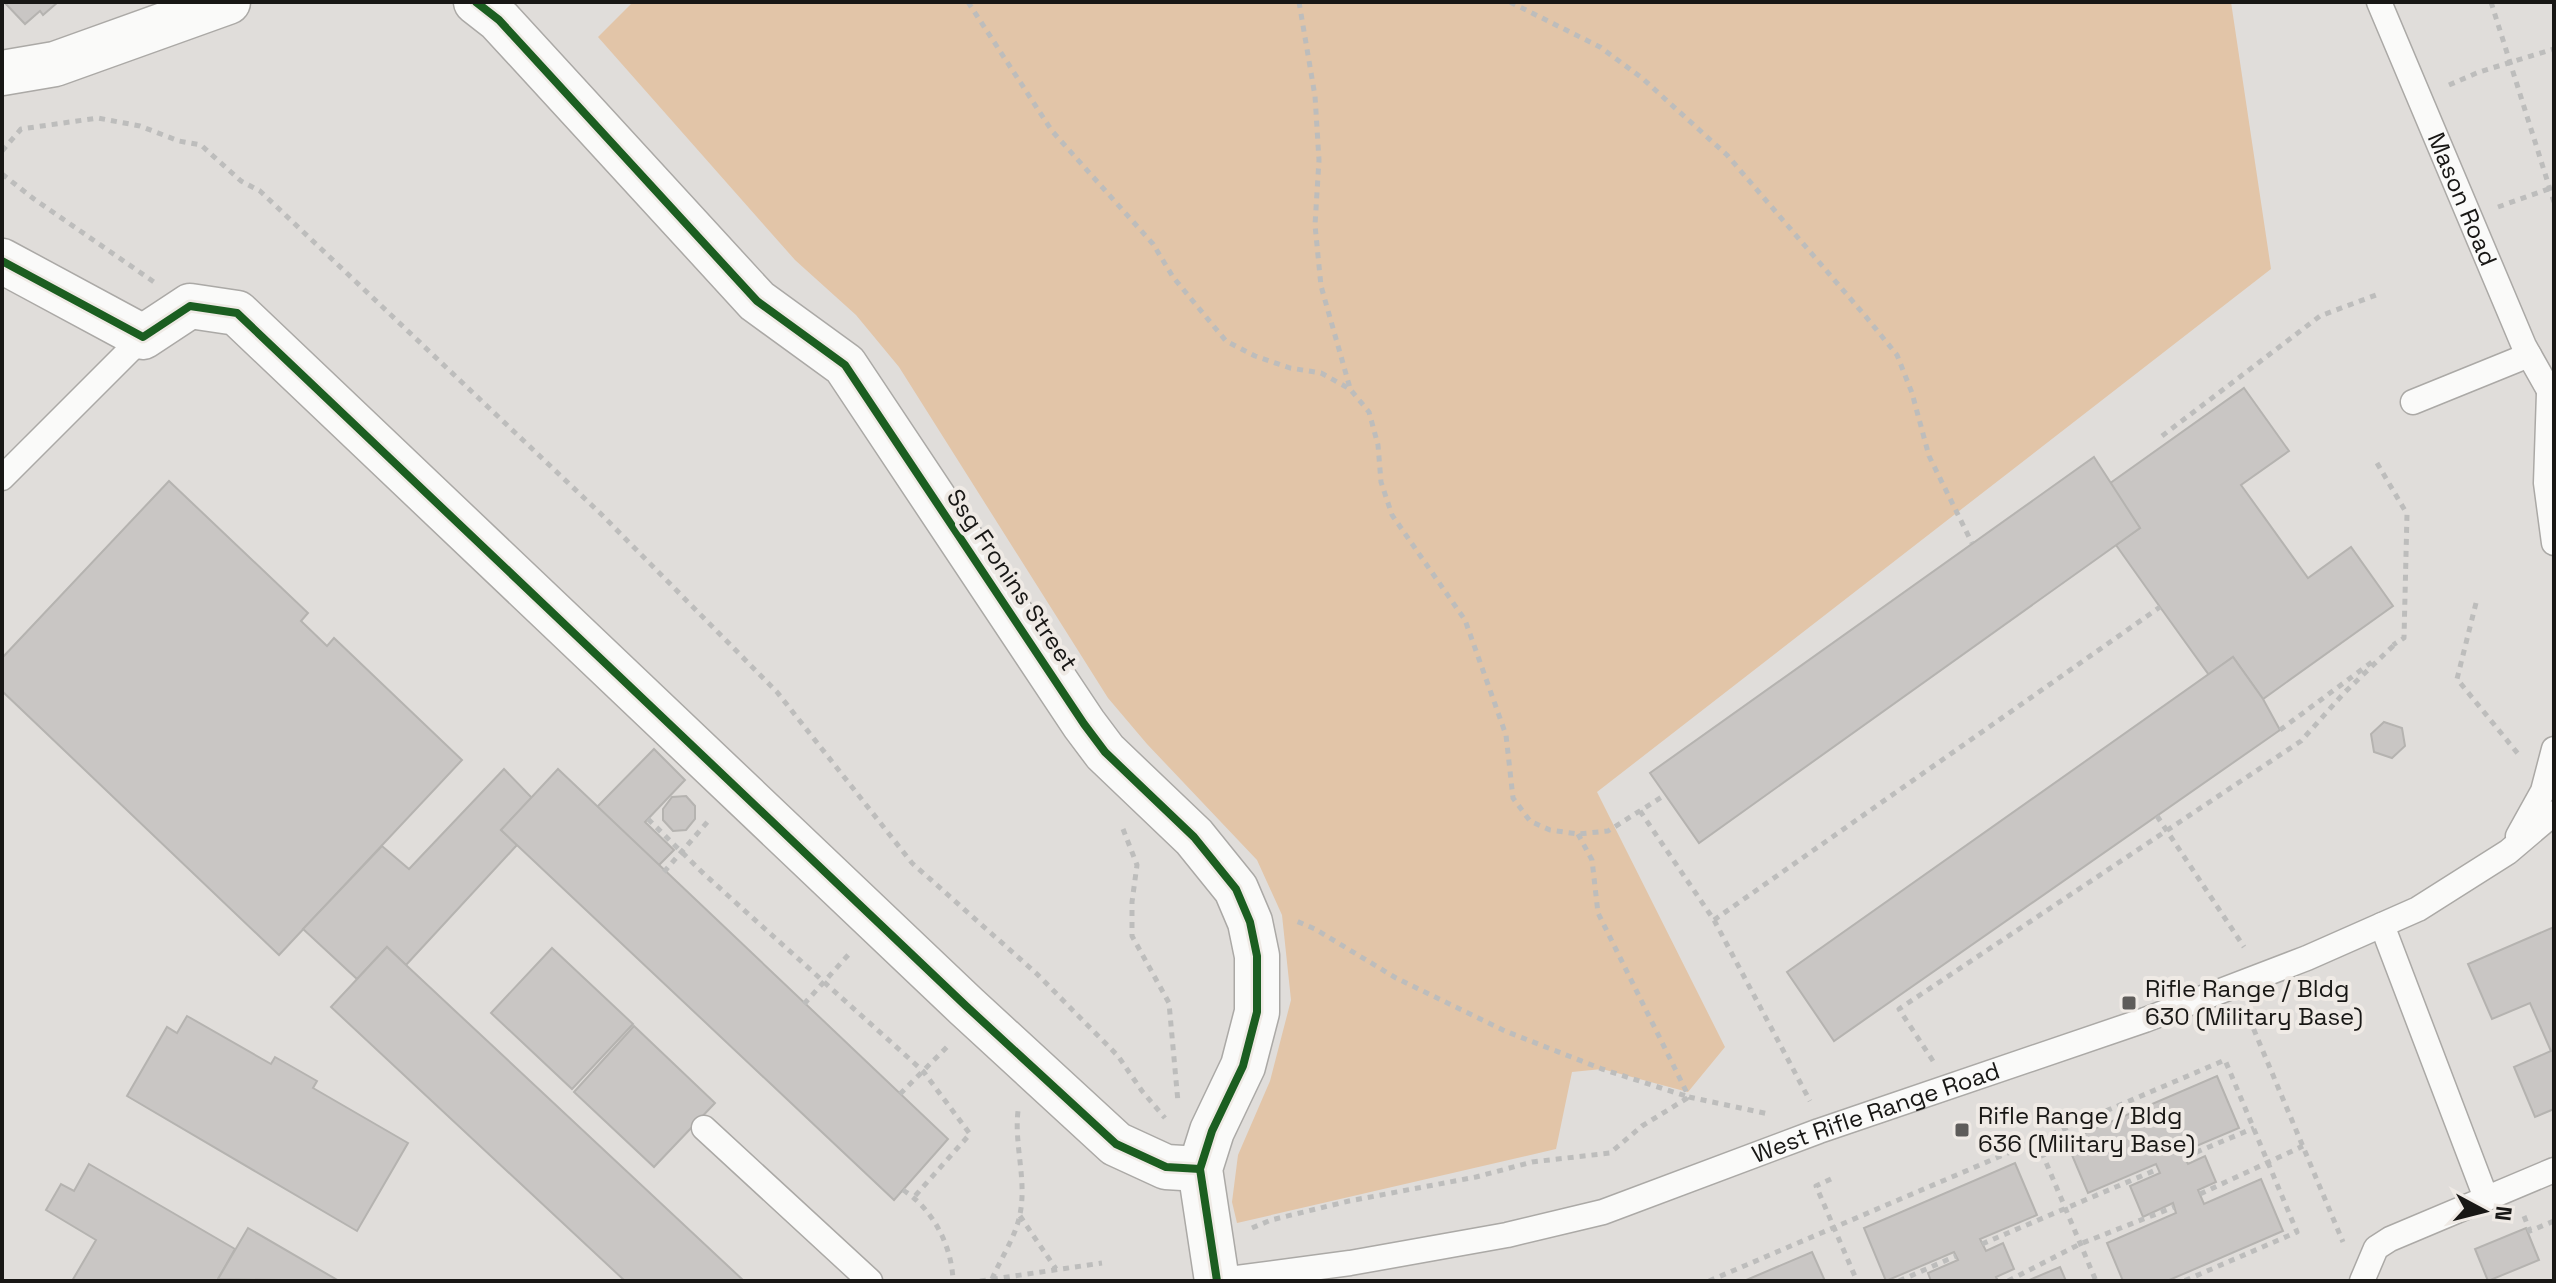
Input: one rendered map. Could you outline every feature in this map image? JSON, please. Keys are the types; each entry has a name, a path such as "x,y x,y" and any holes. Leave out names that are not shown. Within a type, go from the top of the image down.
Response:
{"street":[{"path":"2,73 55,64 228,2"},
{"name":"Ssg Fronins Street","path":"476,2 499,20 757,301 845,365 1084,724 1105,752 1194,837 1236,889 1247,916 1257,956 1257,1012 1243,1066 1212,1131 1200,1169 1215,1281"},
{"path":"2,261 143,337 190,306 237,313 878,923 1116,1144 1166,1167 1200,1169"}],"lane":[{"name":"Mason Road","path":"2379,2 2529,355 2551,396 2546,483 2554,543"},
{"path":"2,478 143,337"},
{"path":"2413,402 2529,355"},
{"path":"2508,852 2543,791 2554,749"},
{"name":"West Rifle Range Road","path":"1215,1281 1350,1263 1492,1238 1603,1212 1946,1087 2145,1020 2307,958 2418,909 2508,852 2554,813"},
{"path":"2382,925 2486,1198"},
{"path":"704,1128 870,1281"},
{"path":"2364,1274 2376,1248 2390,1239 2554,1170"}],"path":[{"path":"968,2 1052,131 1153,244 1173,277 1226,341 1255,356 1290,368 1321,373 1350,389 1369,412 1378,445 1381,482 1392,515 1465,620 1506,735 1513,798 1530,821 1550,830 1578,834 1608,831 1665,795"},
{"path":"1299,2 1315,96 1319,160 1315,225 1321,286 1350,389"},
{"path":"1510,2 1600,47 1642,78 1727,155 1867,318 1897,355 1912,393 1929,456 1972,543"},
{"path":"2491,2 2554,202"},
{"path":"2419,98 2479,72 2554,49"},
{"path":"2,151 21,129 98,118 140,126 179,141 201,145 241,181 260,191 600,513 777,692 912,863 1037,974 1118,1056 1142,1091 1181,1135 1200,1169"},
{"path":"2,174 187,307"},
{"path":"2470,219 2552,188"},
{"path":"2162,436 2320,316 2376,295"},
{"path":"2280,730 2404,638 2407,514 2377,463"},
{"path":"2476,603 2457,679 2525,762"},
{"path":"1714,920 2160,607"},
{"path":"1946,1087 1932,1059 1899,1009 2301,741 2344,693 2394,645"},
{"path":"664,872 738,790"},
{"path":"1640,811 1714,920 1807,1094 1810,1101 1796,1105"},
{"path":"1118,816 1137,865 1132,936 1169,1003 1178,1106"},
{"path":"2157,816 2245,947 2234,950"},
{"path":"648,819 923,1071 970,1134 914,1197"},
{"path":"1578,834 1592,860 1598,913 1689,1097"},
{"path":"1247,916 1282,915 1304,924 1396,978 1505,1031 1602,1069 1689,1097 1770,1114 1783,1110"},
{"path":"804,1004 878,923"},
{"path":"900,1094 977,1016"},
{"path":"2249,1018 2348,1255 2364,1274"},
{"path":"1709,1281 2225,1060 2297,1232 2184,1281"},
{"path":"992,1279 1020,1216 1022,1188 1016,1129 1020,1095 1037,1072"},
{"path":"1247,1230 1271,1220 1349,1201 1476,1177 1532,1162 1610,1153 1642,1126 1689,1097"},
{"path":"2185,1157 2254,1128"},
{"path":"2037,1141 2096,1281"},
{"path":"2200,1194 2303,1146"},
{"path":"1982,1244 2158,1169"},
{"path":"1831,1179 1816,1186 1857,1281"},
{"path":"903,1190 914,1197 940,1230 950,1253 953,1281"},
{"path":"2008,1281 2080,1244 2174,1207"},
{"path":"1020,1216 1056,1269"},
{"path":"1899,1281 1956,1256"},
{"path":"980,1281 1102,1263"}],"shaded area":[{"path":"633,2 2231,2 2271,269 1597,792 1725,1047 1688,1092 1602,1069 1572,1072 1556,1149 1237,1223 1232,1202 1238,1155 1270,1081 1291,1000 1282,915 1257,860 1147,744 1108,698 899,367 856,315 795,260 598,37"}],"building":[{"path":"4,2 58,2 43,15 40,11 25,24"},
{"path":"2244,388 2289,451 2241,485 2308,578 2351,547 2393,606 2263,699 2233,657 2209,675 2160,607 2116,545 2140,528 2109,484"},
{"path":"2094,457 2140,528 1699,843 1650,773"},
{"path":"169,481 308,613 301,621 327,646 334,638 462,760 279,955 2,691 2,658"},
{"path":"2233,657 2263,699 2280,730 1834,1041 1787,972"},
{"path":"2384,722 2402,728 2405,746 2392,758 2374,752 2371,734"},
{"path":"654,749 685,780 645,822 674,850 658,866 597,807"},
{"path":"504,769 532,798 501,830 517,845 406,965 387,947 357,979 303,929 382,846 409,869"},
{"path":"558,769 948,1139 894,1200 501,830"},
{"path":"686,796 695,806 695,819 686,830 673,831 663,820 663,809 672,797"},
{"path":"2554,927 2554,1109 2535,1117 2514,1067 2551,1051 2530,1003 2492,1019 2468,964"},
{"path":"387,947 744,1281 625,1281 331,1007"},
{"path":"552,948 633,1024 572,1089 491,1013"},
{"path":"187,1016 271,1064 275,1057 317,1081 313,1088 408,1143 357,1231 127,1096 167,1027 177,1033"},
{"path":"634,1026 715,1103 654,1167 574,1092"},
{"path":"2217,1076 2239,1128 2182,1152 2188,1164 2205,1156 2216,1182 2198,1190 2204,1204 2261,1179 2283,1231 2167,1281 2123,1281 2107,1243 2176,1213 2173,1203 2143,1217 2130,1186 2160,1173 2156,1164 2088,1193 2066,1141"},
{"path":"2015,1163 2037,1215 1980,1239 1986,1251 2003,1243 2014,1269 1996,1277 1998,1281 1931,1281 1928,1273 1958,1260 1954,1252 1886,1281 1864,1228"},
{"path":"89,1164 235,1249 218,1279 221,1281 72,1281 96,1240 46,1210 61,1184 74,1191"},
{"path":"248,1228 339,1281 218,1279"},
{"path":"2526,1228 2539,1260 2488,1281 2475,1249"},
{"path":"1812,1252 1825,1281 1744,1281"},
{"path":"2060,1267 2066,1281 2027,1281"}],"cycle path":[{"path":"476,2 499,20 757,301 845,365 1084,724 1105,752 1194,837 1236,889 1250,922 1257,956 1257,1012 1243,1066 1212,1131 1200,1169 1217,1281"},
{"path":"2,261 143,337 190,306 237,313 966,1006 1116,1144 1166,1167 1200,1169"}],"place":[{"name":"Rifle Range / Bldg 630 (Military Base)","path":"2129,1003"},
{"name":"Rifle Range / Bldg 636 (Military Base)","path":"1962,1130"}]}
